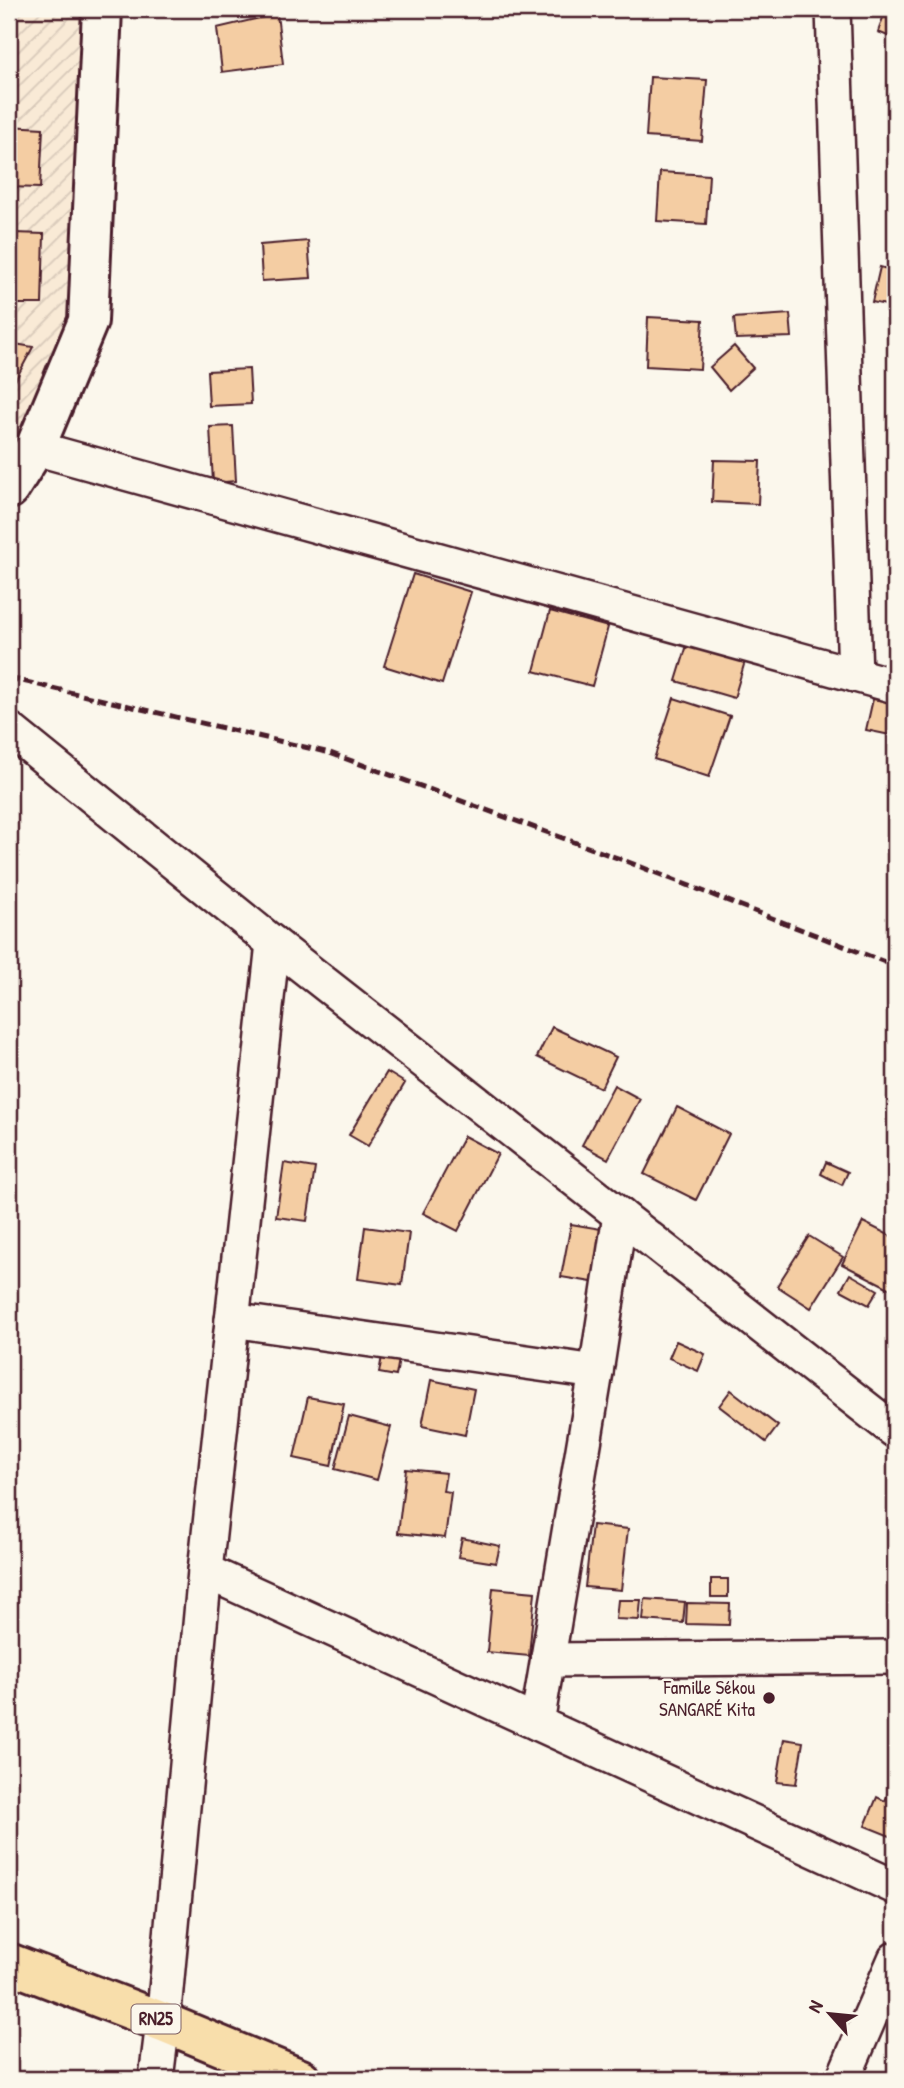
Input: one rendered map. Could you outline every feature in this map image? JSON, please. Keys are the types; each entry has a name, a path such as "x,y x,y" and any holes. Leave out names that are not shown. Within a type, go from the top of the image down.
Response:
{"main road":[{"path":"9,489 36,448 88,321 102,9"},
{"name":"RN25","path":"9,1963 301,2079"}],"street":[{"path":"832,9 855,674"},
{"path":"36,448 895,686"},
{"path":"9,729 273,943 895,1431"},
{"path":"156,2079 205,1570 273,943"},
{"path":"537,1723 620,1215"},
{"path":"232,1320 596,1372"},
{"path":"205,1570 895,1887"},
{"path":"548,1660 895,1657"},
{"path":"843,2079 895,1959"}],"shaded area":[{"path":"9,9 88,9 73,316 9,466"}],"building":[{"path":"886,9 895,9 895,39 878,32"},
{"path":"277,14 283,64 222,72 217,28"},
{"path":"650,77 707,80 702,141 646,137"},
{"path":"9,126 43,128 40,188 9,187"},
{"path":"660,172 709,175 706,224 657,221"},
{"path":"14,233 44,234 42,304 13,304"},
{"path":"308,241 311,278 262,281 260,245"},
{"path":"880,267 895,271 895,307 872,302"},
{"path":"790,314 792,337 736,339 734,318"},
{"path":"648,317 703,320 700,369 646,366"},
{"path":"9,343 33,347 9,392"},
{"path":"734,346 753,368 729,390 710,367"},
{"path":"249,369 251,404 209,406 207,371"},
{"path":"233,426 236,481 213,483 210,427"},
{"path":"714,460 760,461 758,504 712,502"},
{"path":"413,574 471,592 442,684 384,666"},
{"path":"550,611 608,627 592,686 534,671"},
{"path":"688,642 746,658 734,698 676,681"},
{"path":"674,698 730,716 709,777 654,759"},
{"path":"873,699 895,703 895,736 866,730"},
{"path":"552,1027 616,1057 601,1088 537,1057"},
{"path":"387,1072 405,1083 368,1146 349,1135"},
{"path":"614,1085 640,1099 608,1159 582,1145"},
{"path":"677,1107 729,1134 696,1200 644,1174"},
{"path":"464,1136 498,1154 458,1231 423,1213"},
{"path":"826,1162 848,1172 842,1185 821,1174"},
{"path":"284,1163 315,1168 307,1221 276,1217"},
{"path":"863,1222 895,1238 895,1291 842,1264"},
{"path":"571,1224 601,1229 592,1282 561,1277"},
{"path":"365,1227 409,1233 402,1285 358,1279"},
{"path":"809,1236 843,1257 811,1308 777,1286"},
{"path":"850,1274 878,1290 869,1305 841,1290"},
{"path":"676,1341 705,1354 698,1371 669,1358"},
{"path":"384,1345 401,1348 396,1376 379,1373"},
{"path":"431,1380 474,1389 465,1435 422,1426"},
{"path":"731,1390 778,1426 766,1442 719,1406"},
{"path":"308,1397 344,1404 331,1466 294,1458"},
{"path":"349,1416 391,1427 377,1480 335,1469"},
{"path":"406,1469 446,1473 443,1491 451,1492 445,1538 398,1533"},
{"path":"592,1525 628,1529 621,1590 585,1587"},
{"path":"462,1538 500,1546 496,1563 458,1557"},
{"path":"711,1579 728,1579 728,1597 711,1597"},
{"path":"493,1588 535,1592 529,1656 487,1652"},
{"path":"645,1599 685,1602 683,1623 643,1620"},
{"path":"618,1600 641,1600 639,1620 616,1619"},
{"path":"687,1603 730,1604 729,1625 686,1624"},
{"path":"784,1739 803,1742 796,1784 777,1782"},
{"path":"895,1776 895,1838 865,1826 877,1797 885,1801"}],"railway":[{"path":"9,678 330,753 623,860 895,966"}],"place":[{"name":"Famille Sékou SANGARÉ Kita","path":"769,1698"}]}
